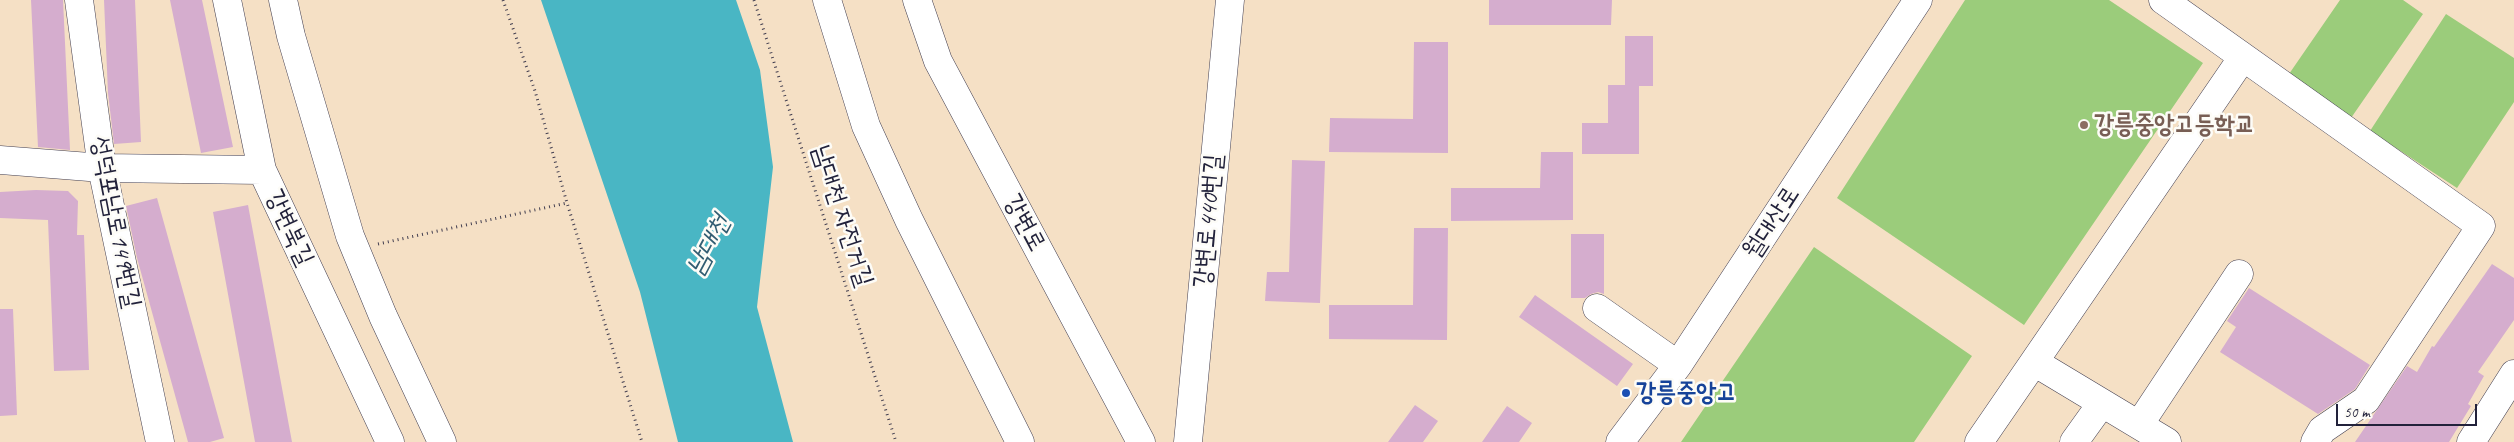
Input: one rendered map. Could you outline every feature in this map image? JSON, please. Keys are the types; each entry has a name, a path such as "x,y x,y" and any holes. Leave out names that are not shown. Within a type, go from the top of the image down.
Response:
{"street":[{"name":"성덕포남로149번길","path":"79,0 102,168 160,442"},
{"name":"강변북길","path":"227,0 262,170 390,442"},
{"path":"283,0 294,46 356,249 383,316 442,442"},
{"path":"827,0 866,126 909,220 1020,442"},
{"name":"강변로","path":"917,0 938,61 1141,442"},
{"name":"강변로440번길","path":"1188,442 1230,0"},
{"name":"월대산로","path":"1620,442 1678,365 1918,0"},
{"path":"2163,0 2481,226 2339,442"},
{"path":"1979,442 2242,57"},
{"path":"0,160 102,168 262,170"},
{"path":"2139,425 2239,274"},
{"path":"1597,308 1678,365"},
{"path":"2034,362 2167,442"},
{"path":"2471,442 2514,375"},
{"path":"2314,442 2322,430 2366,400"},
{"path":"2074,442 2102,403"}],"path":[{"path":"503,0 535,90 567,203 642,442"},
{"name":"남대천 자전거길","path":"754,0 896,442"},
{"path":"356,249 567,203"}],"green space":[{"path":"1965,0 2109,0 2203,63 2024,325 1837,198"},
{"path":"2340,0 2403,0 2423,14 2351,118 2289,74"},
{"path":"2446,14 2514,58 2514,102 2457,188 2370,131"},
{"path":"1814,247 1972,356 1914,442 1681,442"}],"water":[{"name":"남대천","path":"541,0 736,0 760,70 773,167 757,307 793,442 678,442 640,292"}],"building":[{"path":"31,0 63,0 70,150 38,147"},
{"path":"104,0 135,0 141,142 114,144 108,93"},
{"path":"170,0 202,0 233,147 201,153"},
{"path":"1489,0 1612,0 1611,25 1489,25"},
{"path":"1625,36 1653,36 1653,86 1639,86 1639,154 1582,154 1582,123 1608,123 1608,85 1625,85"},
{"path":"1414,42 1448,42 1448,153 1329,152 1330,118 1413,119"},
{"path":"1541,152 1573,152 1573,220 1451,221 1451,188 1540,188"},
{"path":"1292,160 1325,161 1320,303 1265,301 1267,272 1289,272"},
{"path":"68,191 78,201 77,235 84,235 89,370 54,371 48,220 0,218 0,192"},
{"path":"157,198 224,438 210,442 188,442 137,258 126,206"},
{"path":"248,205 292,442 255,442 213,212"},
{"path":"1414,228 1448,228 1447,340 1329,339 1329,305 1413,305"},
{"path":"1571,234 1604,234 1604,294 1598,292 1585,298 1571,298"},
{"path":"2492,264 2514,278 2514,320 2478,372 2484,376 2468,404 2471,406 2449,442 2355,442 2407,366 2417,372 2432,346 2434,347"},
{"path":"2249,288 2370,365 2355,389 2318,414 2220,352 2236,327 2227,321"},
{"path":"1535,295 1633,364 1617,386 1519,317"},
{"path":"0,309 13,309 17,415 0,416"},
{"path":"1415,405 1438,421 1423,442 1388,442"},
{"path":"1507,406 1532,423 1519,442 1482,442"}],"place":[{"name":"강릉중앙고등학교","path":"2084,125"},
{"name":"강릉중앙고","path":"1626,393"}]}
